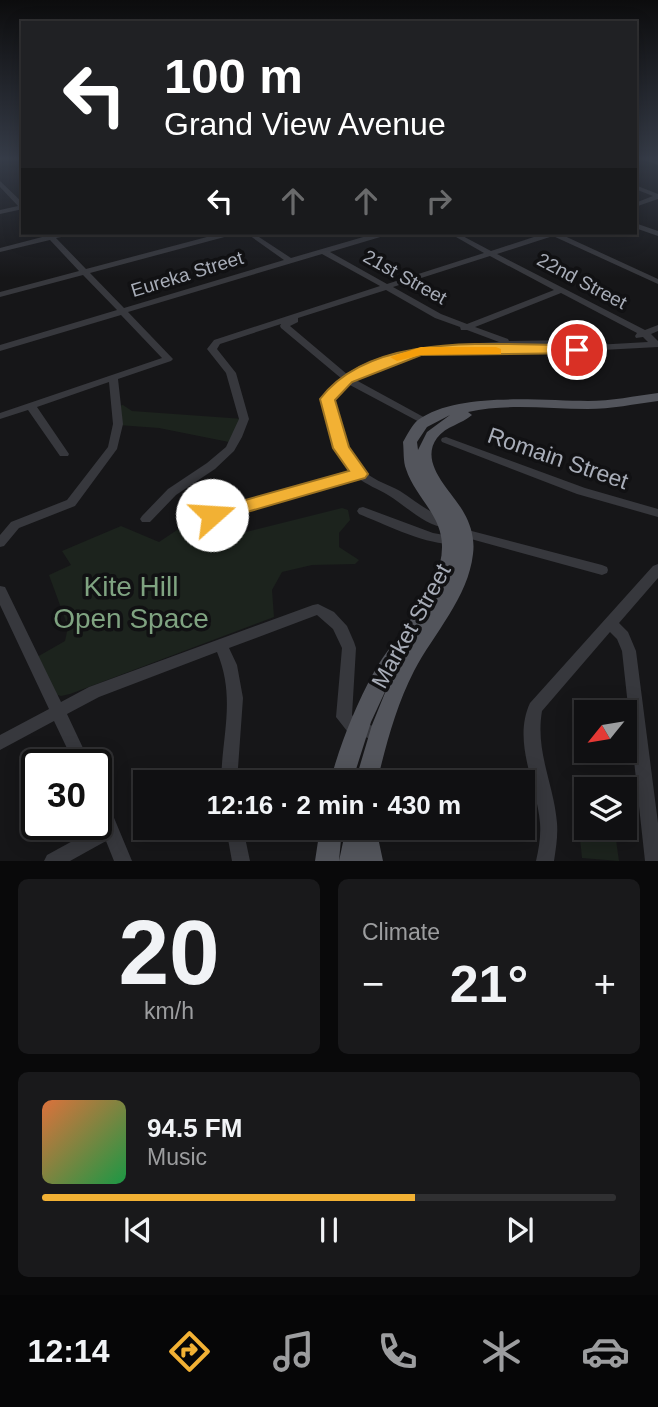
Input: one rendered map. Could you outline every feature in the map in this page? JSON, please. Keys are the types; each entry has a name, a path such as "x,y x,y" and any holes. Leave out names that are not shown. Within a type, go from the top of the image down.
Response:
{"main road":[{"path":"454,532 412,463 411,444 425,422 448,410 474,405 601,404 658,397"},
{"name":"Market Street","path":"370,770 405,669 458,579 464,560 454,532 452,505 430,475 425,462 429,437 444,423 488,411 605,411 658,404"},
{"name":"Market Street","path":"345,770 358,728 383,674 444,575 454,532"},
{"path":"327,861 330,840"},
{"path":"351,861 354,840"},
{"path":"367,840 371,861"}],"street":[{"path":"0,212 21,207"},
{"path":"637,226 658,234"},
{"path":"0,250 49,235 168,359 0,416"},
{"path":"0,295 222,235"},
{"path":"252,235 290,261"},
{"name":"Eureka Street","path":"0,348 377,235"},
{"name":"22nd Street","path":"456,235 645,334 657,344"},
{"path":"146,519 172,492 230,449 244,419 231,373 212,349 213,346 273,323 547,235"},
{"path":"557,235 658,282"},
{"name":"21st Street","path":"323,251 387,288 469,329 514,344"},
{"path":"387,288 284,326 347,379 425,422"},
{"path":"469,329 561,290"},
{"path":"617,344 658,328"},
{"path":"469,329 480,337 476,346"},
{"path":"591,346 573,343 514,344 421,351 393,358 347,379 327,399 341,448 359,474 393,492 428,519 454,532 602,570"},
{"path":"421,351 577,350 617,344 657,344"},
{"path":"0,543 15,525 72,503 113,447 118,424 113,378"},
{"path":"31,406 64,454"},
{"name":"Romain Street","path":"446,440 581,491 658,513"},
{"path":"206,525 218,511 359,474"},
{"path":"363,510 431,537 454,532"},
{"path":"545,861 549,841 548,812 531,737 533,712 543,695 658,569"},
{"path":"0,592 76,749"},
{"path":"0,743 94,692 318,609 328,614 346,638 349,648 343,709 347,723 380,735"},
{"path":"610,623 623,636 629,651 654,861"},
{"path":"221,645 233,670 237,698 229,770"},
{"path":"112,832 123,861"},
{"path":"54,861 91,840"},
{"path":"237,840 241,861"}],"green space":[{"path":"123,405 132,411 244,419 234,443 159,428 118,425 118,406"},
{"name":"Kite Hill Open Space","path":"342,508 348,510 350,520 339,533 339,547 359,560 355,564 312,565 282,572 272,590 274,617 70,694 55,694 37,657 65,641 68,627 49,575 71,565 62,551 121,526 159,542 180,528 201,537 223,534 226,537"},
{"path":"580,840 616,840 619,861 582,858"}],"slow traffic":[{"path":"397,357 421,351 496,351"}],"route":[{"path":"212,515 218,511 359,474 341,448 327,399 347,379 393,358 421,351 577,350"}]}
